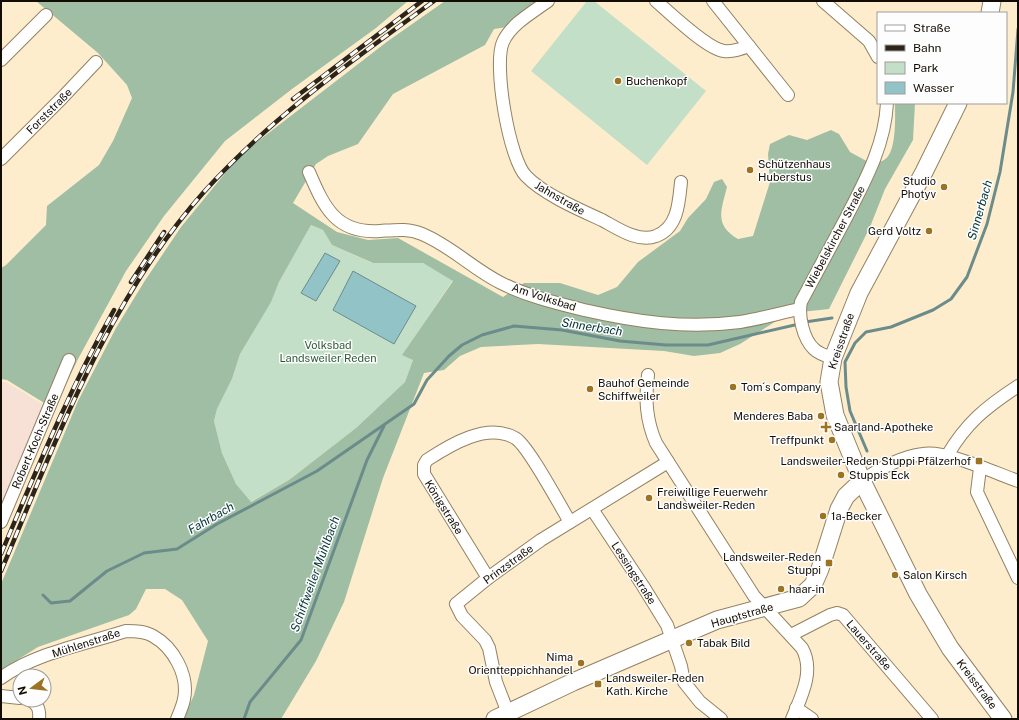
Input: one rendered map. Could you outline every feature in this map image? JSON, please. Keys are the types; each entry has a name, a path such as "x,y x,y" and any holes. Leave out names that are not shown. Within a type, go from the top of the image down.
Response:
{"main road":[{"path":"990,12 992,1"},
{"name":"Kreisstraße","path":"958,104 924,172 859,293 833,358 829,382 831,398 840,429 862,481 918,594 950,648 1003,719"},
{"name":"Hauptstraße","path":"502,716 717,620 799,598 813,585 820,569 839,509 846,496 862,481"},
{"name":"Kreisstraße","path":"950,648 958,667 995,719"}],"street":[{"name":"Jahnstraße","path":"548,1 507,34 500,52 504,112 514,154 523,172 539,187 575,207 636,236 647,238 662,233 670,226 676,217 681,182"},
{"path":"656,1 697,36 716,48 723,51 732,51 749,46"},
{"path":"713,1 788,95"},
{"path":"823,1 869,41 877,55"},
{"path":"1,60 46,15"},
{"name":"Forststraße","path":"1,158 96,62"},
{"name":"Wiebelskircher Straße","path":"800,314 801,302 868,175 878,151 884,126 887,104"},
{"name":"Am Volksbad","path":"309,172 331,215 343,226 371,232 400,229 412,230 440,243 464,258 478,270 501,283 524,293 627,320 683,326 741,322 800,314"},
{"path":"800,314 805,332 814,349 833,358"},
{"name":"Robert-Koch-Straße","path":"1,522 69,360"},
{"path":"648,375 646,413 650,429 656,443 763,608 791,635 808,657 809,668 794,714 812,719"},
{"path":"947,456 966,427 992,403 1018,386"},
{"name":"Königstraße","path":"488,578 424,474 424,465 427,460 462,439 485,434 507,434 522,444 570,522"},
{"path":"862,481 878,470 910,457 924,454 947,456 1018,481"},
{"name":"Prinzstraße","path":"502,716 489,648 485,640 462,616 456,604 460,599 488,578 542,540 668,462"},
{"path":"980,468 977,492 1018,578"},
{"name":"Lessingstraße","path":"592,509 644,586 667,625 673,639 684,682 700,702 719,718"},
{"name":"Lauerstraße","path":"791,635 836,613 842,615 932,719"},
{"name":"Mühlenstraße","path":"1,678 22,665 52,654 126,631 138,631 152,635 165,644 180,668 183,679 184,698 177,719"},
{"path":"1,696 12,697"},
{"path":"39,708 40,710 39,719"}],"shaded area":[{"path":"1,382 6,382 47,407 1,514"}],"green space":[{"path":"36,1 408,1 376,28 292,89 225,141 164,216 126,271 78,359 54,409 7,380 1,379 1,268 6,265 46,225 47,206 99,165 113,141 132,98 127,85 98,53"},
{"path":"445,1 538,1 507,27 494,29 485,45 393,94 358,144 328,156 316,164 293,203 337,232 368,240 398,238 503,297 524,283 560,283 598,295 617,287 638,262 680,231 688,218 706,199 714,182 722,179 727,187 721,217 725,228 730,234 738,239 753,236 770,182 768,154 770,144 789,135 807,140 831,130 839,134 850,152 872,164 884,160 891,150 895,125 895,104 915,104 913,140 885,189 870,227 829,309 801,312 781,318 740,344 720,353 694,356 664,351 538,344 481,347 460,356 444,370 424,373 383,478 344,602 316,661 281,719 183,719 194,695 208,641 182,600 165,589 146,589 136,609 129,615 38,647 1,670 1,584 78,401 116,328 144,282 181,227 240,155 388,41","holes":["311,225 323,230 332,245 373,263 423,263 453,281 402,355 413,360 405,382 356,428 289,480 251,502 236,484 222,453 214,421 217,409 232,379 240,354 271,302 279,282"]},
{"name":"Buchenkopf","path":"587,1 594,1 706,91 647,165 531,71"},
{"name":"Volksbad Landsweiler Reden","path":"311,225 323,230 332,245 372,263 423,263 453,280 403,354 413,360 405,382 356,428 289,480 250,502 236,484 222,453 214,421 217,409 232,379 240,354 270,302 279,282"}],"water":[{"path":"325,253 340,261 316,301 301,293"},
{"path":"353,271 416,306 394,344 333,310"}],"waterway":[{"name":"Sinnerbach","path":"867,451 850,411 846,387 845,362 855,343 866,332 891,327 933,310 951,299 967,277 987,224 1000,172 1013,92 1018,29"},
{"name":"Sinnerbach","path":"805,322 832,318"},
{"name":"Sinnerbach","path":"43,595 51,603 70,601 107,571 144,553 177,549 217,524 317,471 414,404 427,380 449,356 462,345 482,335 514,326 562,330 620,341 666,345 708,345 799,324"},
{"name":"Schiffweiler Mühlbach","path":"244,719 250,702 301,640 367,460 384,426"}],"railway":[{"path":"293,99 422,1"},
{"path":"1,571 42,472 87,374 111,326 139,279 169,235 203,193 229,166 284,115 373,45 434,1"},
{"path":"131,282 164,232"},
{"path":"1,554 68,400 114,310"}],"place":[{"name":"Buchenkopf","path":"618,81"},
{"name":"Schützenhaus Huberstus","path":"750,170"},
{"name":"Studio Photyv","path":"944,187"},
{"name":"Gerd Voltz","path":"929,231"},
{"name":"Tom´s Company","path":"733,387"},
{"name":"Bauhof Gemeinde Schiffweiler","path":"590,389"},
{"name":"Menderes Baba","path":"821,416"},
{"name":"Saarland-Apotheke","path":"826,427"},
{"name":"Treffpunkt","path":"832,440"},
{"name":"Landsweiler-Reden Stuppi Pfälzerhof","path":"979,461"},
{"name":"Stuppis Eck","path":"841,475"},
{"name":"Freiwillige Feuerwehr Landsweiler-Reden","path":"649,498"},
{"name":"1a-Becker","path":"823,516"},
{"name":"Landsweiler-Reden Stuppi","path":"829,563"},
{"name":"Salon Kirsch","path":"895,575"},
{"name":"haar-in","path":"781,589"},
{"name":"Tabak Bild","path":"689,643"},
{"name":"Nima Orientteppichhandel","path":"581,663"},
{"name":"Landsweiler-Reden Kath. Kirche","path":"598,684"}],"water label":[{"name":"Fahrbach","path":"211,518"}]}
